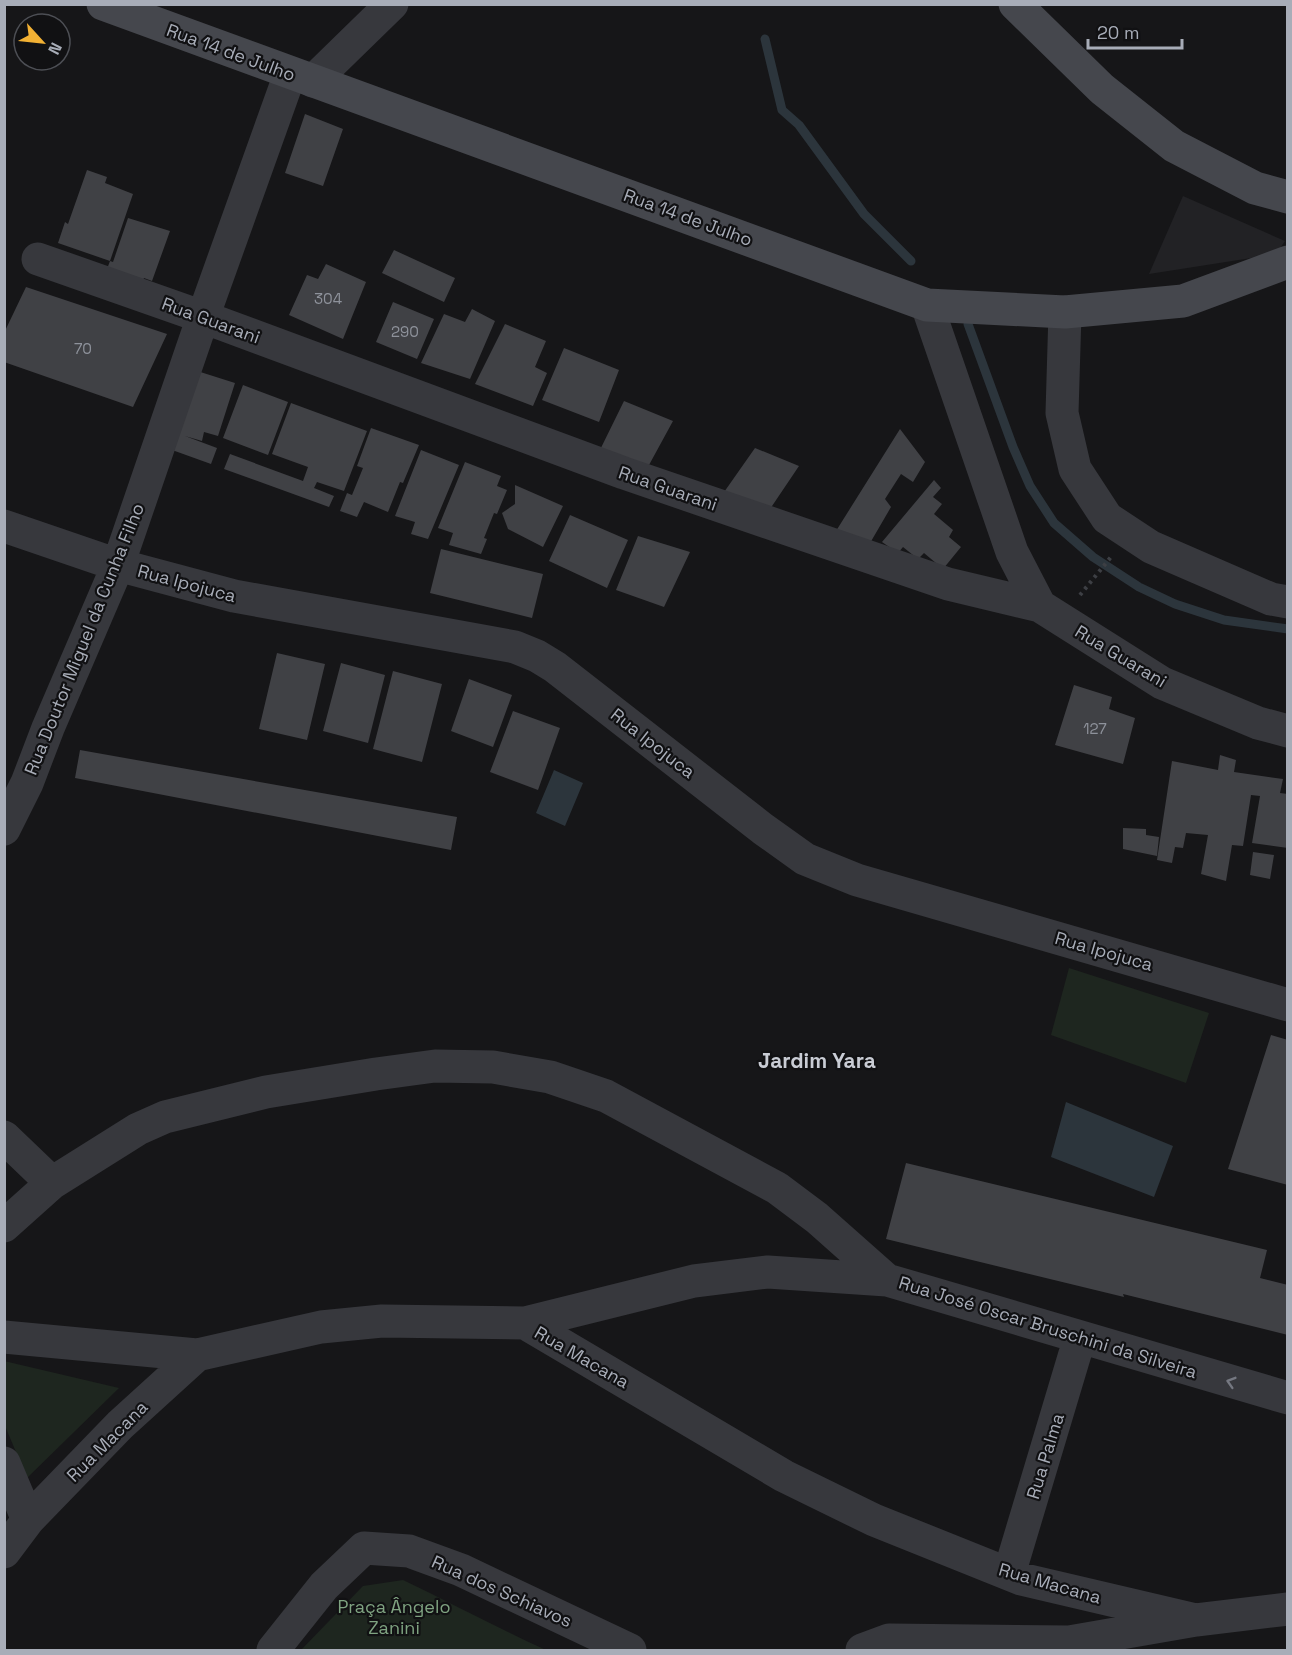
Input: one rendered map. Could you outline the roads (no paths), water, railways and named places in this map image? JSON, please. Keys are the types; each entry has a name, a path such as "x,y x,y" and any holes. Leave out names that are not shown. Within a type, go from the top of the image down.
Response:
{"street":[{"name":"Rua 14 de Julho","path":"103,4 927,305 1065,312 1184,301 1287,262"},
{"path":"301,77 392,4"},
{"path":"1015,4 1102,89 1174,146 1255,188 1287,196"},
{"name":"Rua Doutor Miguel da Cunha Filho","path":"4,829 27,783 48,728 118,565 203,317 301,77"},
{"name":"Rua Guarani","path":"38,259 203,317 635,477 948,584 1040,606 1162,683 1273,727"},
{"path":"927,305 1012,552 1040,606"},
{"path":"1065,312 1062,413 1075,469 1107,518 1151,547 1271,599 1287,602"},
{"name":"Rua Ipojuca","path":"4,526 118,565 234,596 515,647 555,667 804,859 857,880 1287,1005"},
{"path":"1273,727 1287,708"},
{"name":"Rua José Oscar Bruschini da Silveira","path":"4,1226 52,1183 138,1129 165,1117 266,1092 376,1074 435,1066 493,1066 550,1077 606,1096 777,1188 817,1218 887,1280 1287,1398"},
{"path":"4,1137 52,1183"},
{"path":"525,1323 694,1281 757,1273 887,1280"},
{"name":"Rua Macana","path":"4,1552 28,1520 120,1425 197,1355 321,1327 382,1322 525,1323 784,1476 874,1520 1022,1579 1196,1620"},
{"path":"4,1337 197,1355"},
{"name":"Rua Palma","path":"1009,1574 1080,1337"},
{"path":"4,1463 28,1520"},
{"name":"Rua dos Schiavos","path":"273,1650 324,1586 364,1548 410,1551 461,1569 630,1650"},
{"path":"862,1650 889,1640 1069,1642 1196,1620 1287,1609"}],"waterway":[{"path":"765,39 782,110 799,125 864,214 911,261"},
{"path":"968,324 1013,447 1030,486 1054,523 1093,557 1139,587 1175,604 1224,620 1288,629"}],"district":[{"name":"Jardim Yara","path":"817,1060"}],"park label":[{"name":"Praça Ângelo Zanini","path":"394,1616"}]}
